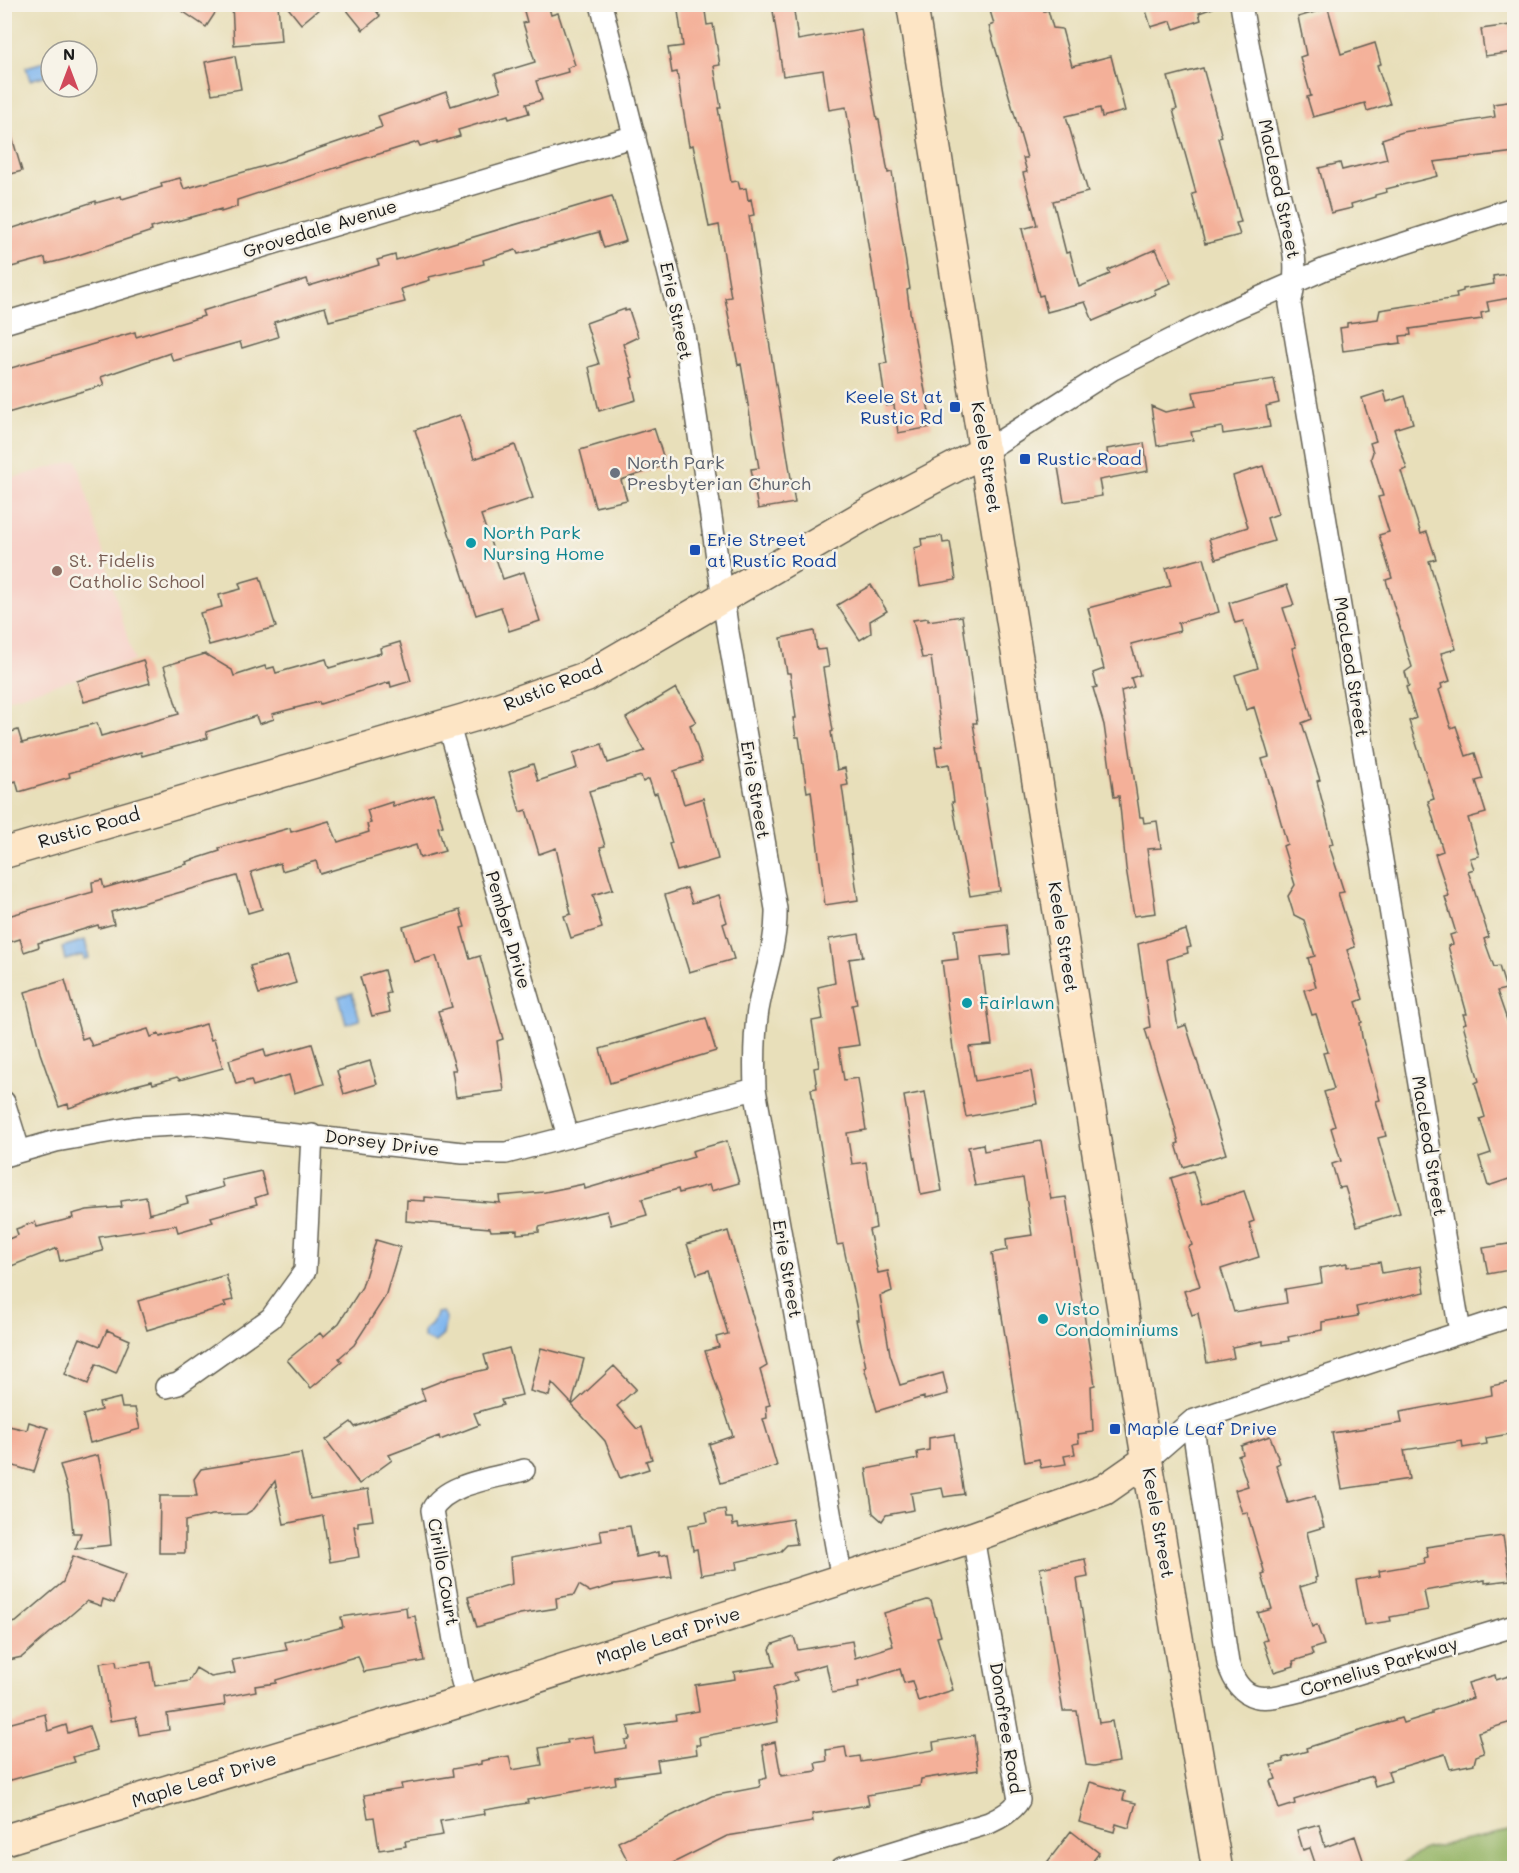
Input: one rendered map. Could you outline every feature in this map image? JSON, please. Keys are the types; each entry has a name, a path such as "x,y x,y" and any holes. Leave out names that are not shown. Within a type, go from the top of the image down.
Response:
{"street":[{"name":"Erie Street","path":"601,4 684,334 723,596 776,909 776,932 757,1019 755,1089 842,1580"},
{"name":"Keele Street","path":"912,4 1147,1460 1218,1869"},
{"name":"MacLeod Street","path":"1241,4 1280,197 1296,252 1297,280 1290,304 1460,1332"},
{"name":"Grovedale Avenue","path":"4,323 635,136"},
{"name":"Rustic Road","path":"4,853 281,775 475,716 586,677 875,509 985,451 1113,369 1297,280 1515,208"},
{"name":"Pember Drive","path":"448,723 568,1136"},
{"name":"Dorsey Drive","path":"12,1153 136,1127 195,1124 463,1153 506,1153 755,1089"},
{"path":"4,1102 12,1153"},
{"path":"166,1387 178,1384 271,1318 305,1270 312,1135"},
{"name":"Maple Leaf Drive","path":"4,1840 467,1700 973,1537 1104,1490 1147,1460 1192,1421 1515,1316"},
{"name":"Cornelius Parkway","path":"1192,1421 1228,1663 1234,1681 1244,1692 1261,1698 1278,1696 1515,1626"},
{"name":"Cirillo Court","path":"467,1700 459,1670 432,1510 442,1496 454,1490 524,1470"},
{"name":"Donofree Road","path":"842,1869 989,1823 1016,1806 1019,1800 973,1537"}],"shaded area":[{"name":"St. Fidelis Catholic School","path":"77,460 134,661 5,700 5,480"}],"green space":[{"path":"1514,1830 1514,1868 1396,1868 1424,1849"}],"water":[{"path":"39,63 39,77 30,80 26,67"},
{"path":"85,940 89,958 84,959 83,955 65,960 62,947"},
{"path":"352,993 360,1020 346,1024 339,997"},
{"path":"442,1312 446,1317 443,1335 435,1342 424,1338 424,1330 432,1323 436,1313"}],"building":[{"path":"172,4 221,4 206,27"},
{"path":"232,4 278,4 281,41 234,45"},
{"path":"285,4 325,4 301,24"},
{"path":"342,4 371,4 380,16 363,30"},
{"path":"522,4 548,4 551,15 558,13 575,65 567,68 568,72 536,81 542,100 526,104 529,113 509,119 508,115 458,130 460,136 437,143 437,141 420,146 418,142 366,158 237,200 237,207 221,212 221,209 151,228 152,231 66,259 46,264 45,258 4,269 4,231 96,201 96,203 121,196 122,199 162,187 161,183 180,178 184,189 282,161 382,127 378,116 446,92 451,106 501,91 495,74 535,62 523,23 527,22"},
{"path":"677,4 704,4 707,25 713,24 720,65 714,66 721,108 718,108 731,182 738,181 740,189 746,188 748,200 751,199 754,215 749,216 795,503 758,509 751,469 759,468 741,364 738,365 725,298 731,297 719,225 709,227 693,145 689,146 677,72 672,73 668,48 683,46"},
{"path":"772,4 793,4 798,40 861,29 888,173 892,172 910,289 907,290 911,319 932,427 898,433 894,405 886,406 880,364 887,363 846,107 829,110 823,70 783,76"},
{"path":"988,4 1042,4 1044,11 1048,10 1053,28 1062,29 1072,66 1111,56 1125,111 1102,117 1100,108 1066,116 1088,192 1053,201 1066,253 1070,252 1079,287 1110,274 1108,270 1156,249 1171,283 1154,290 1156,294 1093,321 1085,302 1047,312 1043,295 1039,296 1022,229 1037,225 1023,173 1027,172 1023,158 1027,158 989,26 994,24"},
{"path":"1144,4 1212,4 1213,8 1199,13 1201,20 1174,29 1171,21 1151,27"},
{"path":"1328,8 1341,54 1375,43 1381,64 1377,65 1390,104 1367,111 1365,103 1313,117 1307,97 1311,96 1300,57 1306,55 1298,17"},
{"path":"1510,25 1511,33 1515,33 1515,52 1485,56 1481,29"},
{"path":"235,56 241,89 212,94 205,62"},
{"path":"1203,68 1222,137 1218,138 1241,222 1236,223 1240,235 1205,244 1192,194 1196,193 1173,110 1177,109 1168,77"},
{"path":"1515,101 1515,152 1434,162 1438,176 1386,189 1387,192 1351,204 1352,208 1331,213 1319,168 1340,163 1342,170 1387,159 1382,139 1403,132 1495,117 1493,104"},
{"path":"9,127 22,171 4,176 4,128"},
{"path":"612,196 626,241 604,248 599,232 518,254 516,250 483,260 484,264 429,277 430,280 401,289 405,302 329,321 325,307 274,322 278,337 242,348 240,342 173,361 170,353 101,377 104,385 4,414 4,370 135,332 136,337 204,316 202,311 307,279 309,286 379,265 377,260 395,255 396,260"},
{"path":"1515,273 1515,297 1487,302 1489,311 1481,313 1482,319 1410,329 1411,335 1400,336 1401,343 1343,351 1340,328 1347,327 1347,323 1378,319 1380,310 1457,298 1456,293 1463,289 1494,284 1493,276"},
{"path":"625,309 625,311 629,310 638,337 623,344 633,377 631,378 636,400 599,411 589,367 599,364 586,323"},
{"path":"1274,379 1279,403 1266,406 1270,427 1223,434 1222,427 1191,432 1193,440 1157,446 1151,406 1165,412 1196,406 1193,392"},
{"path":"1384,391 1387,402 1405,396 1413,423 1394,429 1407,469 1401,471 1421,534 1427,532 1436,559 1429,561 1456,649 1441,653 1450,681 1441,684 1442,688 1439,690 1451,728 1456,726 1466,756 1475,753 1483,779 1476,781 1486,813 1468,818 1479,856 1470,858 1474,869 1468,871 1489,937 1484,939 1494,967 1499,966 1506,989 1497,991 1515,1043 1515,1177 1488,1186 1479,1157 1491,1153 1480,1119 1485,1117 1475,1083 1479,1081 1463,1024 1466,1023 1463,1014 1467,1014 1448,946 1453,944 1450,935 1456,933 1445,897 1449,896 1435,854 1443,851 1428,801 1434,799 1409,721 1416,718 1406,687 1409,686 1405,672 1412,667 1386,580 1392,578 1379,535 1389,532 1378,497 1383,496 1371,458 1373,452 1370,443 1376,441 1362,398"},
{"name":"North Park Nursing Home","path":"460,415 474,459 515,445 533,498 481,515 503,579 524,572 540,621 509,631 501,607 476,615 415,430"},
{"name":"North Park Presbyterian Church","path":"654,428 666,465 621,480 627,500 595,507 580,450"},
{"path":"1144,443 1148,471 1099,480 1102,496 1064,502 1058,467 1108,459 1107,449"},
{"path":"1263,466 1278,514 1267,518 1274,541 1216,559 1209,539 1248,527 1233,476"},
{"path":"942,536 943,543 950,542 956,580 920,586 914,548 922,546 921,539"},
{"path":"1204,558 1219,612 1178,623 1180,631 1131,644 1140,675 1131,678 1134,687 1121,691 1140,817 1143,817 1144,823 1157,821 1161,848 1147,849 1156,913 1134,916 1126,868 1119,796 1114,797 1104,725 1093,688 1097,687 1093,673 1104,669 1088,608 1171,586 1166,568"},
{"path":"260,577 276,627 209,645 200,613 222,607 219,595 241,589 239,583"},
{"path":"871,585 887,611 870,621 871,633 860,640 837,605"},
{"path":"1287,585 1294,605 1283,608 1296,647 1292,648 1312,719 1302,723 1320,780 1317,781 1333,844 1329,845 1344,892 1338,893 1355,947 1347,950 1363,999 1356,1002 1362,1022 1360,1023 1362,1037 1380,1100 1376,1101 1386,1136 1378,1138 1400,1213 1357,1226 1345,1187 1339,1188 1332,1164 1341,1161 1331,1128 1335,1126 1324,1092 1334,1089 1323,1053 1328,1052 1316,1014 1312,1015 1304,990 1316,987 1308,958 1315,956 1304,920 1294,915 1288,896 1295,885 1283,846 1287,844 1262,759 1269,757 1254,707 1246,710 1235,675 1258,668 1243,621 1235,623 1229,603"},
{"path":"962,616 977,723 973,723 1000,891 970,896 952,802 954,802 949,764 938,766 935,747 943,746 931,657 922,658 913,620 928,618 928,621"},
{"path":"814,631 817,650 826,649 829,667 823,668 837,770 845,768 848,785 842,786 858,900 825,905 811,791 807,792 799,737 796,737 790,673 787,673 781,638"},
{"path":"400,642 411,681 391,687 390,682 320,704 319,702 272,714 274,719 259,724 256,716 206,732 208,738 142,756 141,752 69,773 70,777 19,792 16,781 4,785 4,734 18,730 22,743 97,723 101,736 179,714 164,666 205,654 232,670 234,676 265,666 266,669 274,667 276,673 326,659 329,668 381,653 380,648"},
{"path":"143,660 150,683 84,702 77,681"},
{"path":"676,688 696,722 690,725 702,762 674,771 684,804 703,798 718,859 677,871 669,844 672,843 657,793 654,794 649,779 643,782 641,776 589,791 605,846 600,847 613,889 593,895 602,928 571,938 564,916 571,914 556,848 539,854 526,810 520,812 509,772 533,764 538,781 577,768 573,753 602,744 608,763 645,751 626,718"},
{"path":"434,794 443,826 438,827 445,851 420,858 416,845 320,874 316,861 282,871 280,863 251,872 262,909 248,913 237,876 111,912 114,924 99,928 98,925 38,943 39,947 24,952 20,939 4,944 4,917 93,892 92,882 102,880 104,888 187,864 186,862 220,851 219,848 290,828 291,832 329,821 338,842 369,832 367,824 371,823 367,810 392,802 393,806"},
{"path":"687,888 692,903 719,895 727,922 723,924 734,959 689,972 665,895"},
{"path":"460,910 465,927 461,928 470,959 480,956 503,1039 497,1041 504,1091 456,1097 452,1070 456,1070 438,1011 452,1007 436,956 414,962 403,927"},
{"name":"Fairlawn","path":"1007,924 1010,954 981,957 992,1045 969,1047 975,1081 1031,1071 1037,1104 966,1117 953,1049 942,961 958,959 955,930"},
{"path":"1186,930 1191,947 1187,948 1188,953 1167,959 1178,1028 1186,1025 1226,1154 1183,1167 1176,1144 1179,1143 1173,1121 1145,1029 1150,1027 1138,944"},
{"path":"859,934 863,957 849,959 857,1004 852,1005 859,1045 839,1048 844,1080 858,1078 866,1130 847,1133 852,1164 866,1162 876,1228 869,1230 878,1273 888,1271 892,1291 880,1296 890,1354 900,1385 943,1373 948,1394 924,1400 924,1397 877,1411 864,1367 866,1367 856,1320 858,1320 857,1310 843,1244 837,1245 811,1089 817,1088 814,1068 819,1067 812,1021 823,1019 818,987 835,983 829,939"},
{"path":"288,956 296,983 259,994 250,966"},
{"path":"384,970 390,993 386,994 390,1012 372,1016 360,977"},
{"path":"65,980 82,1039 88,1037 92,1046 148,1029 151,1037 159,1034 160,1037 206,1024 211,1040 214,1039 223,1068 180,1080 177,1077 153,1084 152,1081 69,1108 68,1104 59,1107 40,1053 25,992"},
{"path":"706,1018 716,1051 610,1083 600,1049"},
{"path":"312,1044 324,1084 294,1093 289,1075 253,1086 251,1080 236,1084 229,1060 264,1049 266,1057"},
{"path":"370,1061 377,1084 344,1094 337,1071"},
{"path":"925,1092 942,1191 921,1195 904,1096"},
{"path":"727,1141 739,1183 711,1191 709,1185 679,1193 678,1189 642,1199 647,1215 611,1225 607,1211 539,1227 539,1232 517,1234 517,1230 491,1231 490,1228 406,1221 407,1200 425,1201 425,1197 500,1203 499,1196 545,1192 584,1184 585,1189 694,1157 692,1151"},
{"name":"Visto Condominiums","path":"1041,1141 1051,1199 1066,1197 1095,1385 1091,1386 1093,1432 1078,1434 1079,1443 1073,1444 1075,1454 1064,1456 1066,1464 1041,1468 1039,1459 1025,1462 992,1253 1007,1250 1006,1239 1032,1235 1023,1178 975,1186 968,1147 983,1144 984,1151"},
{"path":"261,1171 267,1194 255,1198 257,1204 211,1217 213,1222 178,1232 176,1225 99,1237 103,1251 60,1261 57,1248 4,1269 4,1241 18,1235 16,1229 35,1222 37,1227 73,1218 72,1214 87,1210 122,1207 121,1201 146,1197 149,1214 188,1203 186,1197 223,1187 221,1180"},
{"path":"1193,1171 1203,1204 1244,1191 1254,1221 1249,1223 1259,1257 1221,1269 1234,1312 1287,1303 1285,1289 1322,1283 1320,1268 1347,1263 1347,1267 1380,1262 1382,1273 1421,1266 1425,1292 1356,1307 1358,1316 1322,1322 1322,1330 1288,1337 1289,1341 1263,1345 1263,1341 1232,1347 1234,1358 1207,1363 1198,1313 1192,1315 1184,1291 1200,1286 1188,1247 1192,1245 1171,1178"},
{"path":"728,1231 767,1366 760,1370 770,1405 766,1406 767,1418 763,1419 777,1466 721,1483 709,1444 733,1436 705,1351 719,1347 716,1337 728,1334 709,1270 697,1274 687,1244"},
{"path":"376,1240 400,1247 385,1297 354,1345 339,1358 342,1362 311,1388 287,1360 320,1333 323,1337 339,1323 362,1287"},
{"path":"1515,1243 1515,1269 1488,1274 1483,1248"},
{"path":"226,1275 233,1300 224,1302 226,1306 147,1330 138,1301"},
{"path":"107,1330 130,1340 116,1373 96,1364 88,1384 65,1374 80,1338 100,1346"},
{"path":"509,1348 522,1395 501,1400 503,1405 474,1413 479,1425 440,1440 439,1436 389,1455 392,1460 359,1484 326,1440 351,1422 355,1427 425,1400 421,1389 449,1378 488,1369 484,1355"},
{"path":"541,1348 584,1359 572,1404 552,1383 549,1396 530,1391"},
{"path":"614,1366 636,1389 617,1406 637,1429 642,1427 652,1459 646,1461 649,1469 620,1478 605,1441 572,1405"},
{"path":"1515,1381 1515,1433 1486,1438 1487,1444 1463,1448 1462,1441 1404,1450 1409,1479 1342,1489 1332,1433 1402,1423 1400,1412 1492,1395 1491,1386"},
{"path":"120,1398 122,1408 135,1408 140,1429 90,1443 83,1415 101,1410 99,1403"},
{"path":"29,1422 48,1428 34,1472 4,1463 4,1425 27,1430"},
{"path":"954,1434 964,1494 944,1497 942,1488 911,1493 914,1510 886,1515 882,1521 873,1513 866,1469 918,1459 917,1452 929,1450 929,1438"},
{"path":"1270,1436 1280,1463 1276,1465 1288,1503 1315,1496 1324,1527 1307,1532 1317,1577 1316,1582 1300,1587 1312,1627 1317,1625 1324,1645 1311,1649 1313,1655 1293,1661 1294,1666 1274,1672 1263,1641 1267,1640 1258,1613 1272,1609 1262,1575 1265,1574 1247,1512 1242,1513 1235,1490 1248,1486 1238,1456 1243,1454 1241,1446"},
{"path":"301,1453 310,1499 368,1489 373,1520 358,1522 358,1526 354,1526 359,1557 330,1562 323,1516 284,1524 275,1481 254,1509 246,1514 212,1515 185,1521 185,1553 159,1553 160,1496 197,1496 194,1479 201,1469"},
{"path":"98,1455 107,1497 111,1545 75,1549 81,1533 73,1533 69,1495 60,1465"},
{"path":"725,1509 726,1518 732,1518 733,1525 738,1524 739,1528 792,1519 797,1544 787,1545 780,1552 736,1562 737,1569 701,1575 697,1549 693,1550 689,1525 708,1522 706,1512"},
{"path":"630,1526 636,1557 659,1552 659,1556 668,1554 672,1577 614,1585 590,1592 579,1585 574,1595 556,1598 557,1608 520,1614 477,1627 468,1597 512,1584 510,1557 602,1541 600,1530"},
{"path":"1503,1536 1510,1580 1485,1583 1485,1580 1424,1591 1428,1610 1390,1617 1391,1621 1364,1625 1356,1580 1380,1576 1379,1571 1425,1563 1424,1558 1428,1557 1426,1547"},
{"path":"73,1556 125,1575 114,1603 103,1599 101,1606 87,1601 22,1657 4,1661 4,1625 16,1622 63,1582"},
{"path":"1085,1559 1088,1577 1077,1579 1099,1723 1112,1721 1119,1762 1094,1766 1086,1765 1077,1711 1063,1711 1040,1568"},
{"path":"927,1600 931,1601 941,1636 937,1637 953,1690 918,1701 912,1681 904,1683 900,1669 858,1682 859,1688 832,1693 826,1664 794,1673 797,1680 773,1688 778,1722 699,1737 700,1745 696,1745 697,1754 657,1760 659,1771 615,1777 616,1784 527,1800 528,1803 484,1810 485,1814 440,1821 443,1835 405,1841 406,1846 379,1850 374,1817 368,1818 364,1795 402,1789 401,1784 453,1776 452,1769 509,1756 512,1770 542,1765 539,1748 568,1743 567,1740 593,1736 596,1753 626,1748 625,1740 630,1739 628,1727 676,1720 675,1715 699,1711 695,1685 735,1679 734,1672 775,1666 770,1649 773,1644 794,1637 798,1650 852,1641 855,1658 893,1646 884,1613"},
{"path":"406,1607 407,1617 415,1616 424,1661 364,1672 358,1656 276,1680 276,1683 255,1686 256,1691 224,1697 225,1705 167,1714 169,1730 139,1735 136,1717 110,1721 100,1663 116,1661 117,1667 151,1662 155,1686 189,1681 196,1668 211,1677 235,1673 232,1660 287,1650 285,1642 343,1627 341,1617"},
{"path":"1515,1674 1515,1721 1478,1732 1484,1753 1476,1756 1474,1764 1450,1769 1445,1754 1388,1771 1391,1781 1375,1786 1372,1776 1294,1800 1295,1804 1279,1809 1270,1781 1276,1779 1271,1765 1284,1762 1283,1758 1307,1751 1306,1748 1401,1718 1403,1723 1432,1714 1432,1711 1473,1698 1468,1683 1495,1675 1496,1680"},
{"path":"45,1714 48,1731 66,1725 68,1733 89,1726 97,1750 73,1757 75,1762 4,1782 4,1725"},
{"path":"974,1735 978,1770 921,1779 920,1786 867,1795 869,1805 812,1814 813,1822 727,1836 661,1869 632,1869 618,1842 712,1796 760,1787 759,1780 767,1778 762,1745 775,1742 781,1776 817,1771 815,1763 827,1761 826,1750 845,1747 847,1758 860,1756 861,1762 934,1750 933,1742"},
{"path":"1090,1782 1125,1792 1123,1800 1136,1803 1129,1828 1116,1824 1114,1832 1079,1822"},
{"path":"1319,1824 1325,1847 1355,1836 1366,1869 1317,1869 1310,1848 1303,1850 1297,1830"},
{"path":"1071,1831 1099,1853 1087,1869 1042,1869"}],"place":[{"name":"Keele St at Rustic Rd","path":"955,407"},
{"name":"Rustic Road","path":"1025,459"},
{"name":"North Park Presbyterian Church","path":"615,473"},
{"name":"North Park Nursing Home","path":"471,543"},
{"name":"Erie Street at Rustic Road","path":"695,550"},
{"name":"St. Fidelis Catholic School","path":"57,571"},
{"name":"Fairlawn","path":"967,1003"},
{"name":"Visto Condominiums","path":"1043,1319"},
{"name":"Maple Leaf Drive","path":"1115,1429"}]}
